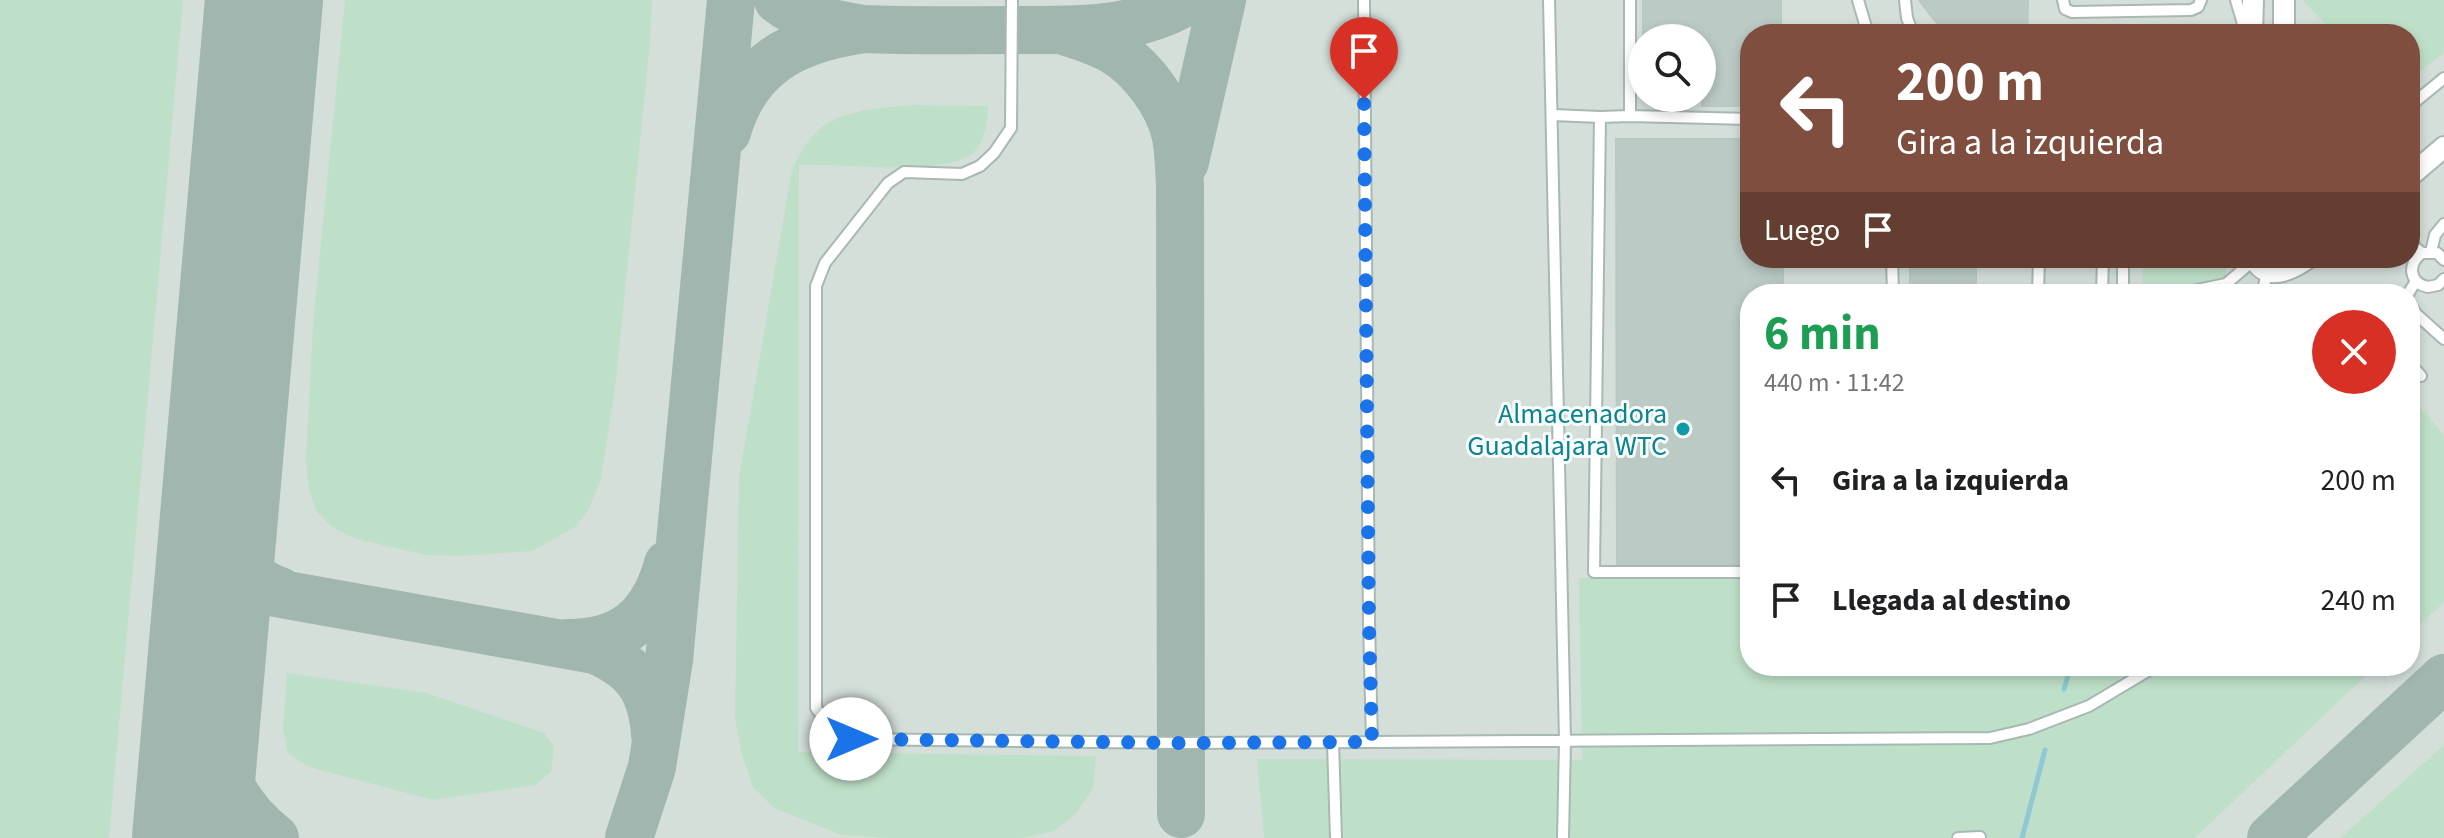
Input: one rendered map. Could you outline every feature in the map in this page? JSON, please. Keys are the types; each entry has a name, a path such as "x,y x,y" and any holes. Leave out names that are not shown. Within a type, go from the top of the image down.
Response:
{"street":[{"path":"2252,24 2253,0"},
{"path":"2284,0 2284,24"},
{"path":"2420,167 2444,147"}],"lane":[{"path":"1012,0 1011,128 994,153 980,166 962,174 904,172 888,183 825,263 816,286 816,708 830,726 851,739 1372,742 1990,738 2029,729 2089,706 2139,676"},
{"path":"1364,0 1372,742"},
{"path":"1549,0 1565,741 1563,838"},
{"path":"1630,0 1630,116"},
{"path":"1858,0 1865,24"},
{"path":"1905,0 1909,24"},
{"path":"2063,0 2065,9 2072,12 2191,10 2198,7 2201,0"},
{"path":"2236,0 2243,24"},
{"path":"2420,98 2444,78"},
{"path":"1553,115 1740,119"},
{"path":"1600,117 1594,572 1740,572"},
{"path":"2420,259 2444,224"},
{"path":"2420,248 2444,260"},
{"path":"2226,284 2251,268"},
{"path":"2412,268 2416,281 2428,287 2442,285"},
{"path":"2420,317 2443,335"},
{"path":"1333,742 1336,838"},
{"path":"1958,838 1980,837"}],"shaded area":[{"path":"0,0 2444,0 2444,838 0,838"}],"green space":[{"path":"0,0 183,0 109,838 0,838"},
{"path":"345,0 652,0 616,380 601,479 589,509 575,527 533,551 426,555 356,539 332,527 316,511 309,490 306,460 313,324"},
{"path":"2302,0 2444,0 2444,53 2420,71 2420,24 2325,24"},
{"path":"912,105 988,106 981,142 974,152 961,160 941,165 891,168 799,165 798,752 1096,756 1093,788 1075,815 1054,831 1023,838 842,835 774,808 753,787 742,755 735,718 739,478 791,175 811,137 824,126 854,113"},
{"path":"2143,268 2226,268 2226,284 2142,284"},
{"path":"2420,407 2444,435 2444,602 2420,625"},
{"path":"1740,577 1740,676 2365,676 2195,838 1264,838 1257,759 1582,760 1579,578"},
{"path":"287,673 427,693 544,733 554,746 551,772 535,785 433,800 309,767 288,753 283,729"},
{"path":"2444,745 2444,838 2340,838"}],"building":[{"path":"1643,0 1781,0 1781,24 1740,24 1740,106 1716,106 1716,24 1643,24"},
{"path":"1919,0 2028,0 2027,24 1936,22"},
{"name":"Almacenadora Guadalajara WTC","path":"1616,139 1740,139 1740,268 1783,268 1783,284 1740,284 1740,564 1617,564"},
{"path":"1910,268 1976,268 1976,284 1910,284"}],"waterway":[{"path":"2064,689 2068,676"},
{"path":"2022,838 2045,750"}],"taxiway":[{"path":"629,838 652,767 669,660 731,0"},
{"path":"778,0 808,16 841,25 863,29 937,30 1103,27 1147,19 1189,0"},
{"path":"1185,162 1222,0"},
{"path":"727,132 746,89 776,59 813,41 858,30"},
{"path":"1064,31 1105,46 1132,65 1160,98 1177,143 1180,186 1181,814"},
{"path":"224,465 226,523 235,556 245,570 280,591"},
{"path":"566,643 604,639 633,624 654,599 668,564"},
{"path":"214,582 595,650 621,664 639,682 650,705 655,735"},
{"path":"205,675 216,744 230,785 256,821 275,838"},
{"path":"2271,838 2444,678"}],"runway":[{"path":"191,838 264,0"}],"place":[{"name":"Almacenadora Guadalajara WTC","path":"1683,429"}],"route":[{"path":"851,739 1372,742 1364,99"}]}
